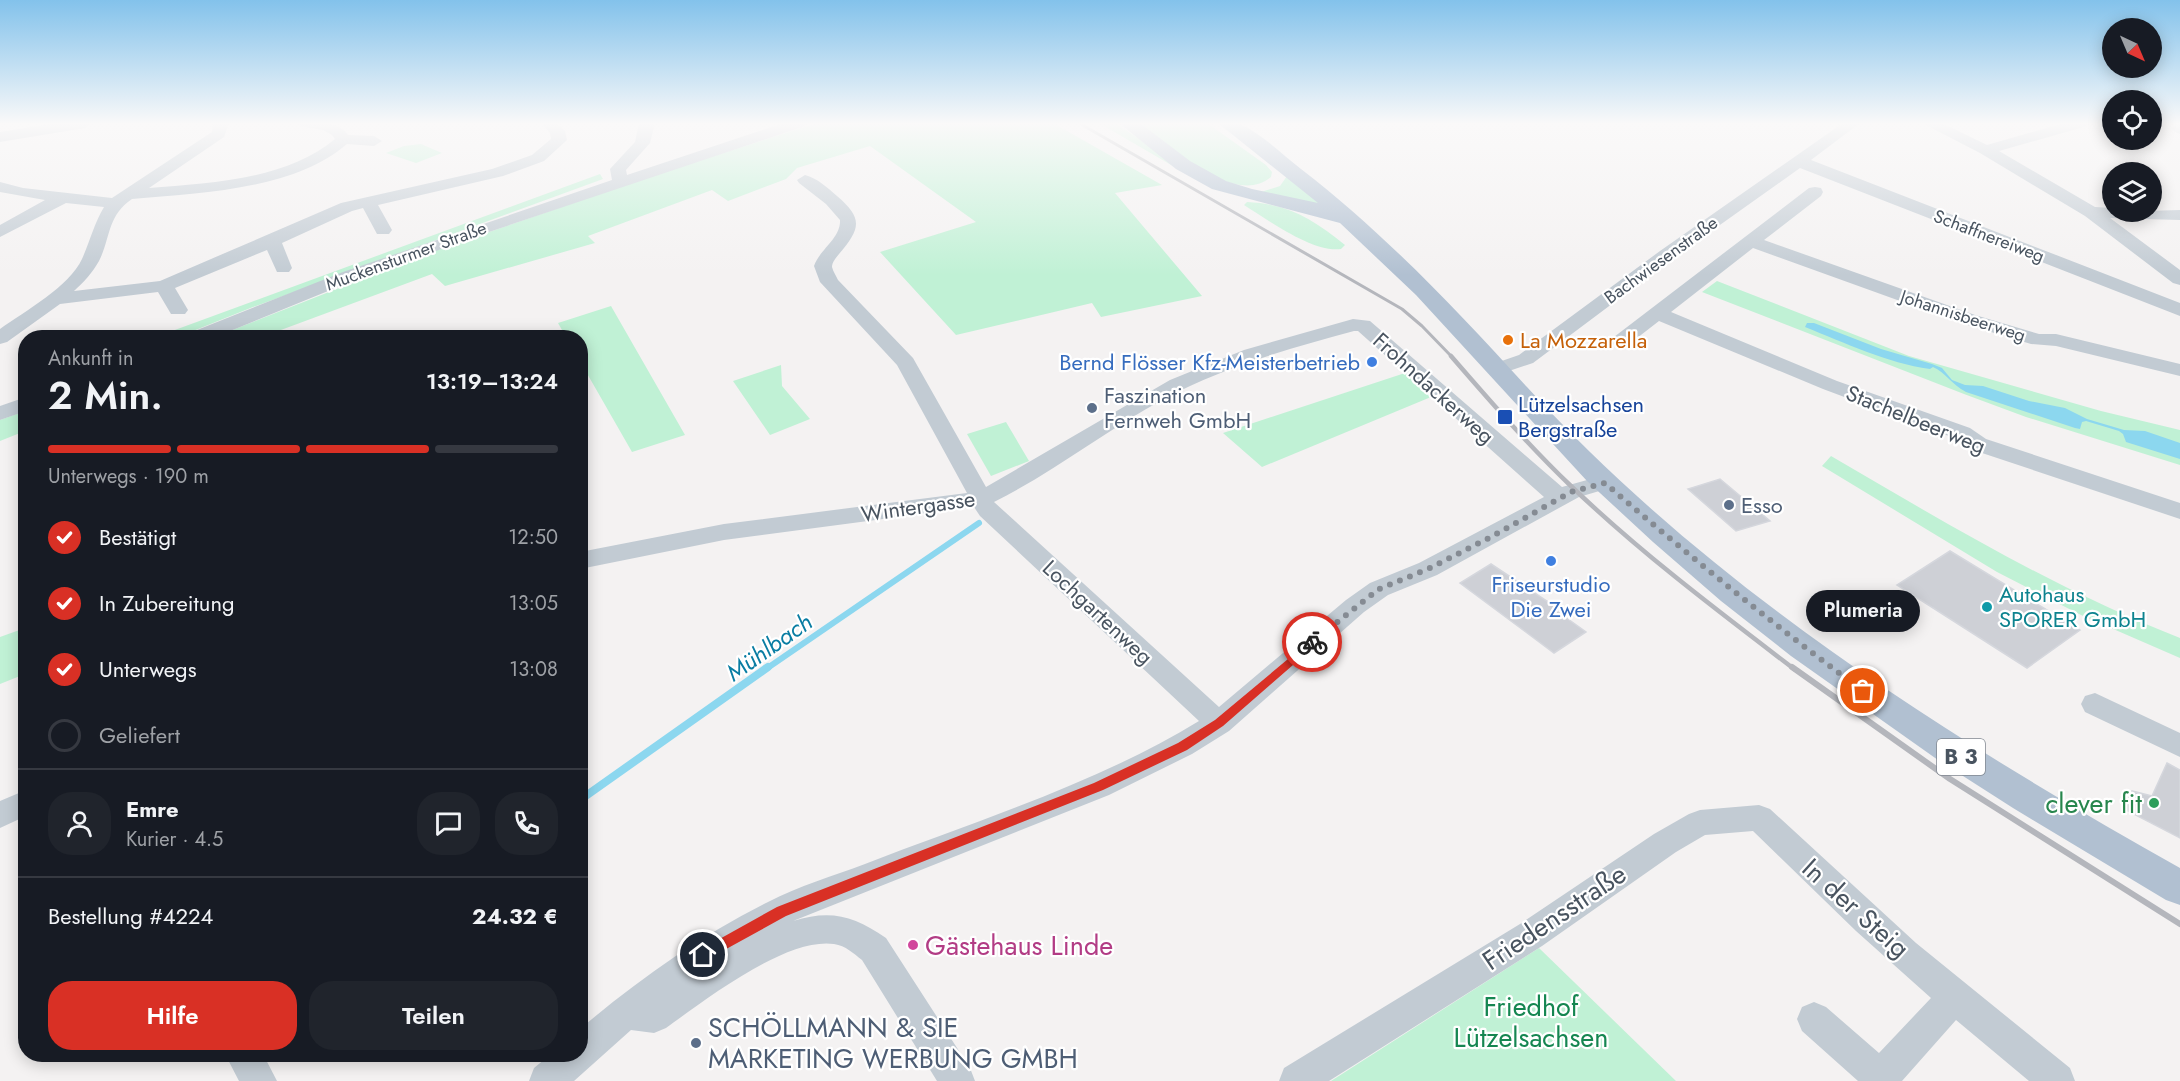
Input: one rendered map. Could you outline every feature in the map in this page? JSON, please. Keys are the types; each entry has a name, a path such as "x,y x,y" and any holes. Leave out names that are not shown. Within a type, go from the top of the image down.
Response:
{"main road":[{"path":"1200,173 1230,189 1314,207 1357,225"},
{"path":"1230,189 1261,187 1274,181 1279,173"},
{"name":"B 3","path":"1296,173 1357,225 1425,292 1497,369 1587,487 1715,578 1863,691 1998,781 2180,888"}],"street":[{"path":"0,338 55,299 90,261 102,224 121,198 159,173"},
{"path":"0,187 23,193 64,197 121,198 213,186 270,173"},
{"path":"55,299 164,286 347,207 495,173"},
{"path":"619,173 620,181"},
{"name":"Muckensturmer Straße","path":"214,330 349,276 640,173"},
{"name":"Bachwiesenstraße","path":"1497,369 1526,358 1781,173"},
{"name":"Schaffnereiweg","path":"1830,173 2180,310"},
{"path":"2026,173 2091,212 2180,279"},
{"name":"Lochgartenweg","path":"805,180 844,211 849,219 849,227 823,266 829,282 906,362 988,511 1219,723"},
{"path":"1621,341 1815,192"},
{"path":"0,232 64,197"},
{"path":"368,201 383,230"},
{"path":"2091,212 2180,215"},
{"name":"Johannisbeerweg","path":"1751,241 1905,298 2038,340 2056,340 2180,370"},
{"path":"268,243 275,246 283,268"},
{"path":"164,286 178,310"},
{"name":"Stachelbeerweg","path":"1657,313 1830,385 1962,433 1978,444 2180,511"},
{"name":"Wintergasse","path":"588,559 724,532 981,499 1012,485 1165,391 1242,358 1335,330 1363,325"},
{"name":"Frohndackerweg","path":"1363,325 1470,422 1587,487"},
{"path":"0,414 18,407"},
{"path":"588,1045 625,1013 703,955 781,911 1099,786 1182,747 1219,723 1355,606 1379,589 1428,569 1587,487"},
{"path":"2095,704 2180,746"},
{"name":"In der Steig","path":"1759,818 1798,857 1955,997 2057,1081"},
{"name":"Friedensstraße","path":"1297,1081 1531,935 1665,843 1700,823 1759,818"},
{"path":"625,1013 654,1016 731,963 776,942 806,932 832,930 854,934 874,949 957,1081"},
{"path":"1814,1019 1882,1079 1955,997"},
{"path":"247,1062 259,1081"},
{"path":"548,1081 569,1062"}],"green space":[{"path":"659,173 792,173 786,179 728,201 712,190 588,236 595,243 445,286 432,274 281,330 232,330 423,255"},
{"path":"908,173 1142,173 1162,185 1115,193 1202,296 1101,317 1092,303 956,335 880,252 976,222"},
{"path":"1209,173 1272,173 1271,177 1256,184 1239,185"},
{"path":"600,174 603,179 196,330 175,330"},
{"path":"1287,176 1325,207 1255,194 1280,186"},
{"path":"1247,202 1276,206 1300,214 1345,245 1341,249 1330,249 1304,241 1244,205"},
{"path":"1717,281 1909,356 2101,411 2180,430 2180,465 2026,417 1702,292"},
{"path":"611,306 685,435 632,452 588,375 588,330 562,330 558,323"},
{"path":"781,365 782,386 810,419 770,435 733,381"},
{"path":"1405,373 1431,397 1262,467 1223,433"},
{"path":"18,414 18,434 0,441 0,420"},
{"path":"1006,422 1029,461 991,476 967,434"},
{"path":"1831,456 2045,577 2089,599 2180,638 2180,658 2081,615 1997,572 1822,466"},
{"path":"18,631 18,677 0,684 0,637"},
{"name":"Friedhof Lützelsachsen","path":"1539,948 1676,1081 1331,1081"}],"water":[{"path":"1807,323 1814,323 1881,349 1932,364 1942,368 1952,380 1965,385 1983,386 2029,401 2065,408 2087,419 2124,430 2145,431 2180,443 2180,459 2126,442 2119,431 2086,421 2082,422 2080,429 2075,428 1966,392 1933,367 1930,369 1914,366 1882,357 1805,327"}],"building":[{"name":"Esso","path":"1720,479 1770,521 1736,531 1688,489"},
{"name":"Autohaus SPORER GmbH","path":"1950,551 2080,630 2027,668 1897,585"},
{"path":"1491,564 1556,607 1554,609 1586,632 1554,653 1460,583"},
{"name":"clever fit","path":"2167,763 2180,770 2180,838 2124,809 2132,791 2152,796"}],"waterway":[{"name":"Mühlbach","path":"766,669 979,523"},
{"name":"Mühlbach","path":"588,794 768,667"}],"railway":[{"path":"1167,173 1402,309 1453,358"},
{"path":"1451,356 1525,439 1598,511 1680,581 1794,669"},
{"path":"1792,667 1950,779 2180,924"}],"way so far":[{"path":"1312,642 1379,589 1428,569 1571,492 1605,483 1707,571 1863,691"}],"place":[{"name":"La Mozzarella","path":"1508,340"},
{"name":"Bernd Flösser Kfz-Meisterbetrieb","path":"1372,362"},
{"name":"Faszination Fernweh GmbH","path":"1092,408"},
{"name":"Lützelsachsen Bergstraße","path":"1505,417"},
{"name":"Esso","path":"1729,505"},
{"name":"Friseurstudio Die Zwei","path":"1551,561"},
{"name":"Autohaus SPORER GmbH","path":"1987,607"},
{"name":"Plumeria","path":"1863,691"},
{"name":"clever fit","path":"2154,803"},
{"name":"Gästehaus Linde","path":"913,945"},
{"name":"SCHÖLLMANN & SIE MARKETING WERBUNG GMBH","path":"696,1043"}],"route":[{"path":"703,955 781,911 1099,786 1182,747 1219,723 1312,642"}]}
